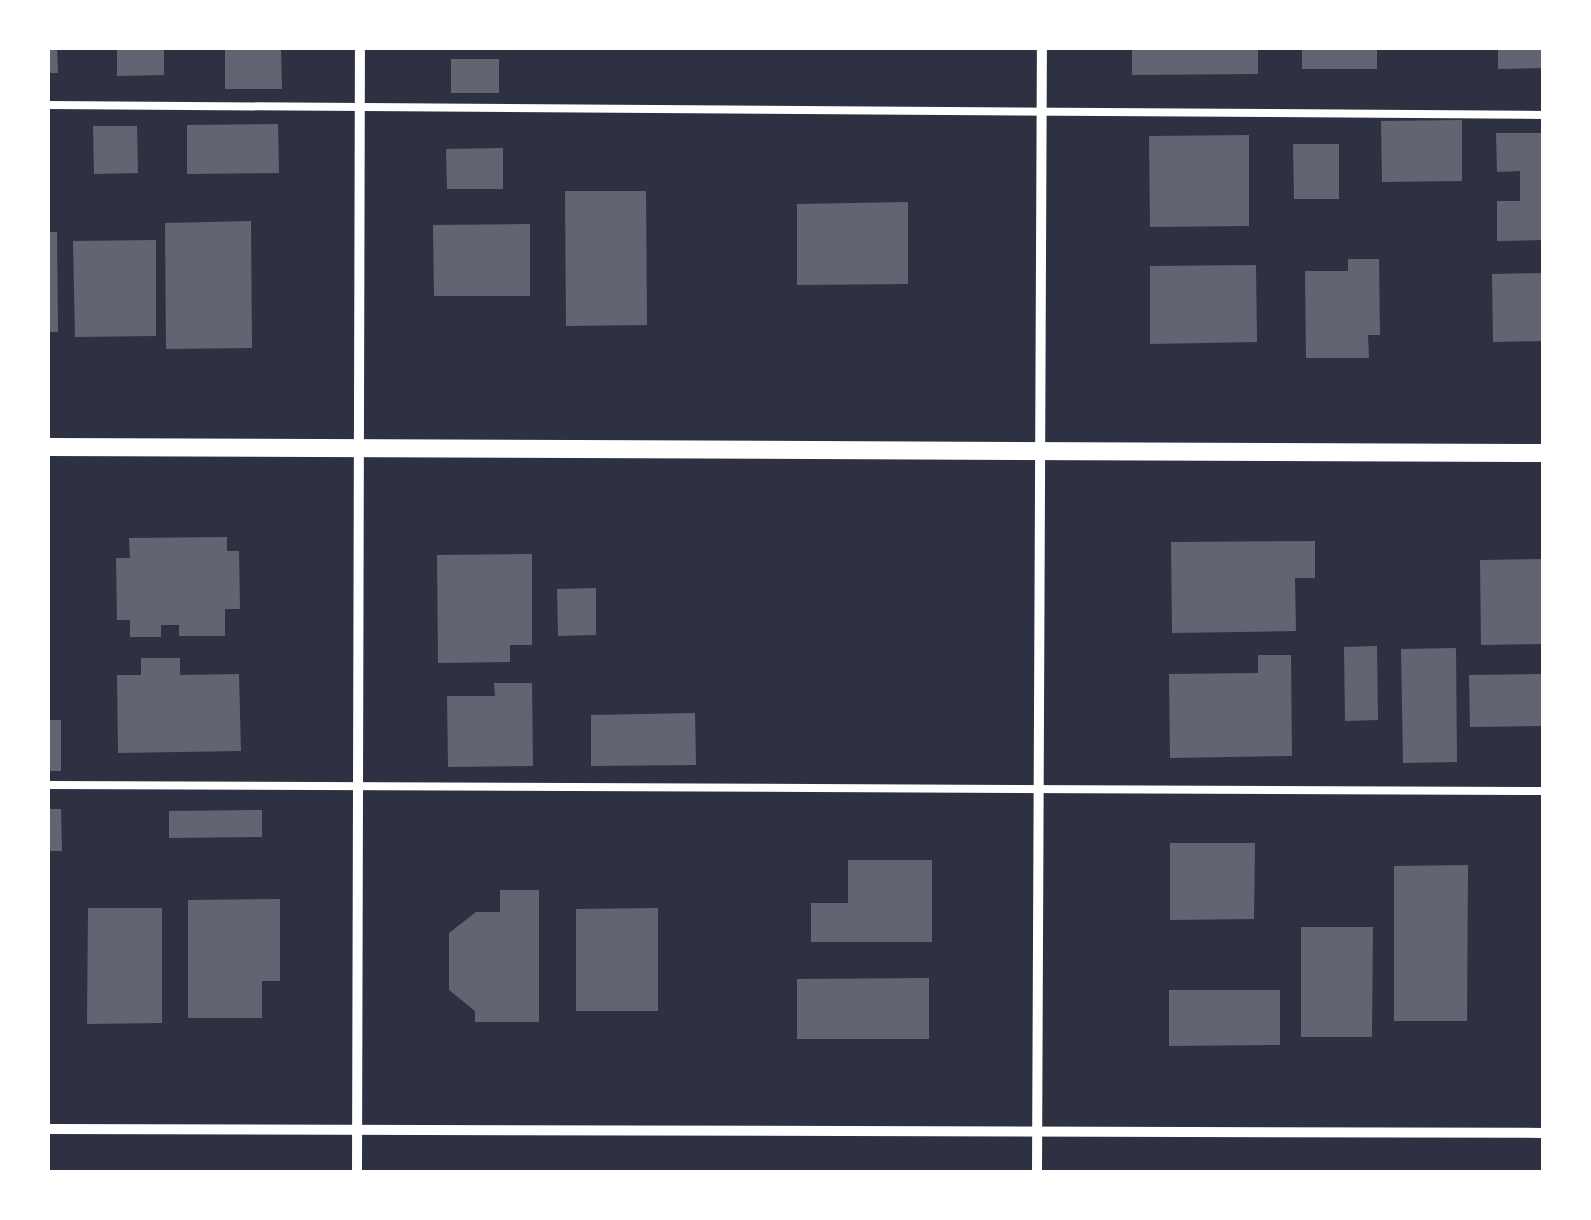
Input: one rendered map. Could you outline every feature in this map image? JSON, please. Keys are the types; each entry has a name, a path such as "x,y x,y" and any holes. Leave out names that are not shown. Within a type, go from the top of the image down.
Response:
{"street":[{"path":"357,1172 360,48"},
{"path":"1038,1172 1042,48"},
{"path":"48,447 1544,454"},
{"path":"48,1129 1544,1133"}],"lane":[{"path":"48,105 1042,108 1544,115"},
{"path":"48,785 1040,792 1544,791"}],"building":[{"path":"48,48 57,48 58,73 48,73"},
{"path":"117,48 164,48 164,75 117,76"},
{"path":"281,48 282,89 225,89 225,49"},
{"path":"1132,48 1258,48 1258,74 1132,75"},
{"path":"1302,48 1377,48 1377,69 1302,69"},
{"path":"1498,48 1544,48 1544,68 1498,69"},
{"path":"451,59 499,59 499,93 451,93"},
{"path":"1462,120 1462,181 1382,182 1381,121"},
{"path":"278,124 279,173 187,174 187,125"},
{"path":"93,126 137,126 138,173 94,174"},
{"path":"1496,133 1544,133 1544,240 1497,241 1497,201 1520,201 1520,171 1497,172"},
{"path":"1249,135 1249,226 1150,227 1149,136"},
{"path":"1293,144 1339,144 1339,199 1294,199"},
{"path":"503,148 503,189 447,189 446,149"},
{"path":"565,191 646,191 647,325 566,326"},
{"path":"908,202 908,284 797,285 797,204"},
{"path":"251,221 252,348 166,349 165,223"},
{"path":"530,224 530,296 434,296 433,225"},
{"path":"48,232 57,232 58,332 48,332"},
{"path":"156,240 156,336 75,337 73,241"},
{"path":"1348,259 1379,259 1380,335 1368,335 1369,358 1306,358 1305,271 1348,271"},
{"path":"1256,265 1257,342 1150,344 1150,266"},
{"path":"1544,273 1544,341 1493,342 1492,274"},
{"path":"227,537 227,551 239,551 240,609 225,609 225,636 179,636 179,625 161,625 161,637 130,637 130,620 117,620 116,558 130,558 129,538"},
{"path":"1315,541 1315,578 1295,578 1296,631 1172,633 1171,542"},
{"path":"532,554 532,645 510,645 510,662 438,663 437,555"},
{"path":"1544,559 1544,644 1481,645 1480,560"},
{"path":"596,588 596,635 558,636 557,589"},
{"path":"1377,646 1378,720 1345,721 1344,647"},
{"path":"1456,648 1457,762 1403,763 1401,649"},
{"path":"1258,655 1291,655 1292,756 1170,758 1169,674 1258,673"},
{"path":"141,658 180,658 180,675 239,674 241,751 118,753 117,675 141,675"},
{"path":"1544,674 1544,726 1470,727 1469,675"},
{"path":"494,683 532,683 533,766 448,767 447,696 495,696"},
{"path":"695,713 696,765 591,766 591,715"},
{"path":"48,720 61,720 61,771 48,771"},
{"path":"48,809 61,809 62,851 48,851"},
{"path":"262,810 262,837 169,838 169,811"},
{"path":"1170,843 1255,843 1254,919 1170,920"},
{"path":"848,860 932,860 932,942 811,942 811,903 848,903"},
{"path":"1468,865 1467,1021 1394,1021 1394,866"},
{"path":"500,890 539,890 539,1022 475,1022 475,1011 449,990 449,933 476,912 500,912"},
{"path":"280,899 280,981 262,981 262,1018 188,1018 188,900"},
{"path":"88,908 162,908 162,1023 87,1024"},
{"path":"658,908 658,1011 576,1011 576,909"},
{"path":"1301,927 1373,927 1372,1037 1301,1037"},
{"path":"929,978 929,1039 797,1039 797,979"},
{"path":"1169,990 1280,990 1280,1045 1169,1046"}]}
